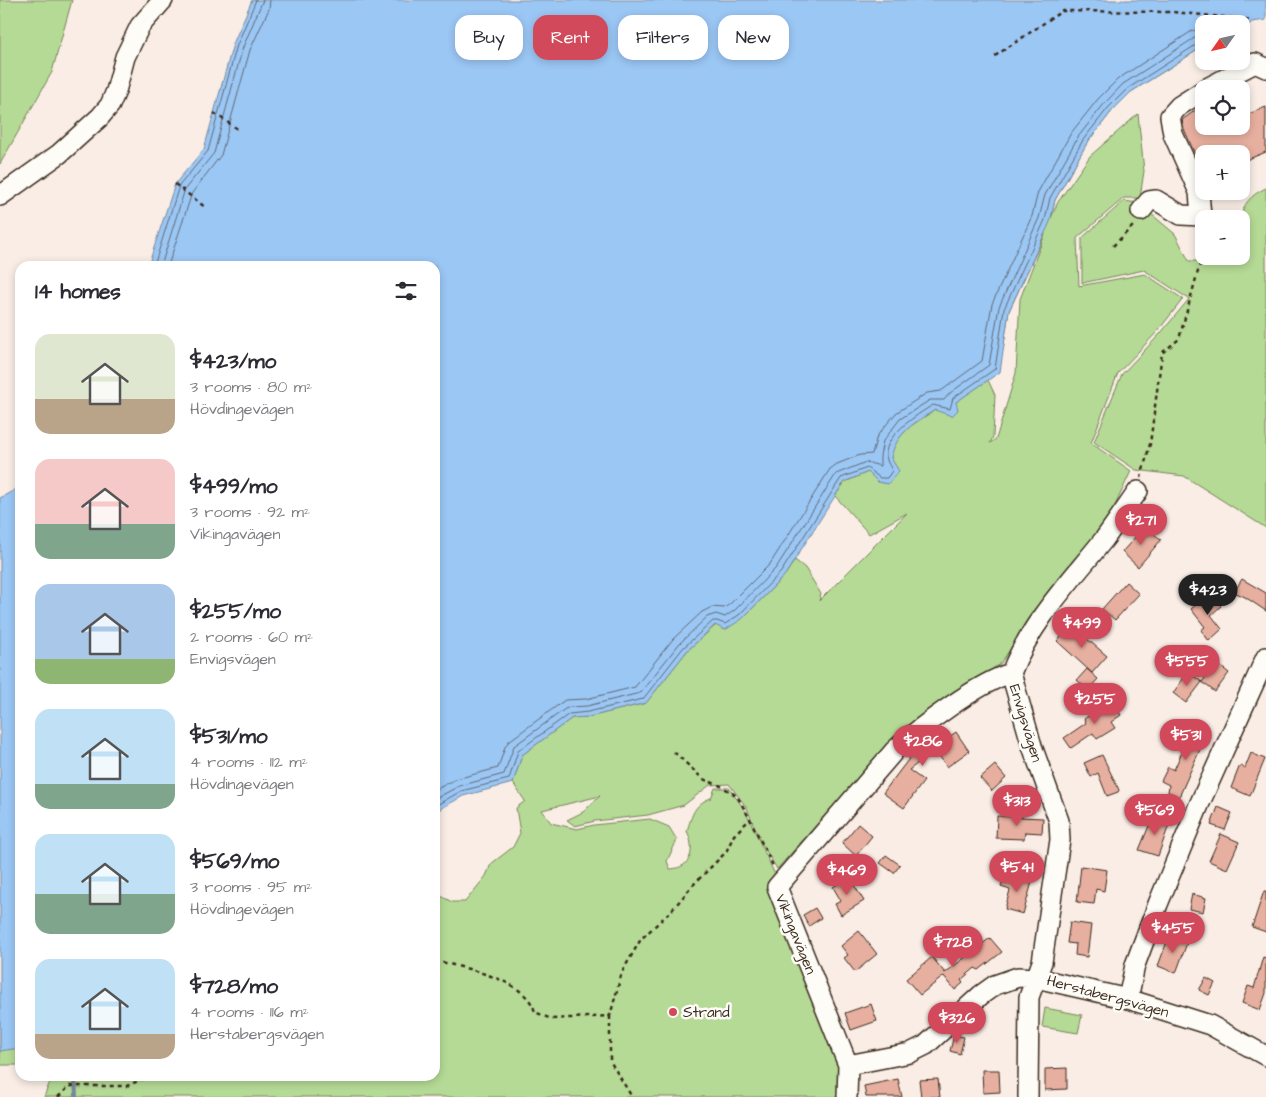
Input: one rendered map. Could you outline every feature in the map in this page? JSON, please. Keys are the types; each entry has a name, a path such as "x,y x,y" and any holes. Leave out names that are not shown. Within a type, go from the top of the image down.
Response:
{"street":[{"path":"0,196 59,154 100,117 110,105 116,91 125,57 140,26 163,0"},
{"path":"1222,80 1255,63 1266,68"},
{"path":"1195,96 1179,106 1170,116 1178,148 1199,192 1200,210"},
{"path":"1141,211 1149,202 1156,200 1181,215 1195,216"},
{"path":"1011,673 1019,654 1056,596 1105,538 1138,491"},
{"path":"1128,999 1135,965 1158,904 1199,805 1266,657"},
{"name":"Vikingavägen","path":"847,1097 848,1065 777,887 895,750 908,738 985,684 1011,673"},
{"name":"Envigsvägen","path":"1011,673 1032,746 1059,821 1060,840 1042,962 1029,997 1028,1097"},
{"name":"Herstabergsvägen","path":"848,1065 910,1053 926,1045 981,995 995,985 1018,978 1036,978 1128,999 1210,1025 1266,1056"}],"path":[{"path":"995,56 1062,11 1173,12 1252,20"},
{"path":"214,113 239,130"},
{"path":"175,184 205,207"},
{"path":"1113,246 1133,227 1141,211"},
{"path":"1138,491 1150,444 1162,353 1179,339 1200,265"},
{"path":"674,752 703,779 721,786 737,796 781,883"},
{"path":"632,1097 610,1061 610,1016 622,972 641,939 672,910 694,884 726,852 734,835 750,819"},
{"path":"440,962 511,984 532,1002 535,1012 550,1019 610,1016"},
{"path":"58,1097 70,1086 127,1086 138,1081"}],"green space":[{"path":"0,0 72,0 52,72 0,164"},
{"path":"1195,51 1131,92 1112,111 1087,143 1055,200 1051,218 1058,202 1090,156 1138,114 1144,171 1140,198 1124,198 1077,238 1079,286 1145,274 1183,299 1157,332 1118,373 1091,443 1131,471 1106,525 1049,590 1001,663 910,728 881,753 777,869 759,839 747,808 729,784 710,785 684,805 648,815 595,821 575,826 567,820 583,812 600,796 542,810 551,823 577,829 594,825 650,819 669,827 677,840 667,861 670,869 678,868 688,861 691,844 687,831 692,815 697,807 705,800 711,798 715,788 729,788 745,810 777,879 848,1069 844,1097 44,1097 49,1084 52,1081 440,1081 440,897 452,902 465,902 486,876 491,864 513,847 520,833 516,808 525,801 513,783 522,755 572,718 589,717 646,703 687,651 716,625 742,619 785,575 795,560 805,568 821,594 819,601 907,513 869,534 835,496 845,482 868,472 878,482 891,458 893,445 909,427 935,410 956,402 988,380 995,395 993,437 990,443 996,439 1016,373 1020,299 1045,234 1009,311 1003,350 1031,146"},
{"path":"1266,188 1266,528 1184,476 1136,470 1094,442 1122,374 1160,334 1189,299 1144,270 1082,283 1082,238 1124,201 1138,203 1175,234 1189,261 1195,261 1195,265 1250,265 1250,210 1243,210 1255,194"},
{"path":"15,1000 15,1065 0,1065 0,1012"},
{"path":"1045,1008 1082,1015 1078,1033 1042,1027"}],"water":[{"path":"252,0 1266,0 1266,20 1250,24 1250,15 1195,15 1195,52 1131,92 1112,111 1087,143 1055,200 1050,222 1009,311 1000,372 956,402 958,410 952,416 935,410 907,429 897,442 891,458 899,471 888,484 878,482 868,472 844,482 785,575 742,619 725,630 715,625 687,651 646,703 589,717 572,718 522,755 513,783 463,796 440,809 440,261 150,261 175,184 204,149 233,44"},
{"path":"15,490 15,1049 0,1051 0,498"}],"building":[{"path":"1266,107 1266,152 1250,158 1250,145 1195,145 1195,154 1182,120 1195,111 1195,135 1250,135 1250,113"},
{"path":"1145,526 1161,540 1138,567 1122,552"},
{"path":"1242,579 1266,593 1266,611 1234,592"},
{"path":"1126,582 1139,594 1115,620 1102,609"},
{"path":"1210,593 1221,606 1211,615 1222,629 1209,641 1201,630 1205,627 1191,609"},
{"path":"1071,625 1107,656 1092,673 1057,641"},
{"path":"1216,663 1229,673 1215,692 1202,682"},
{"path":"1087,669 1098,679 1088,690 1077,680"},
{"path":"1188,672 1202,682 1186,703 1173,693"},
{"path":"1112,701 1121,715 1111,722 1115,728 1097,739 1093,733 1071,748 1064,738 1086,723 1084,719"},
{"path":"1195,722 1209,729 1179,797 1168,792 1169,785 1161,781 1168,767 1174,770"},
{"path":"956,732 969,751 947,767 935,750 909,770 924,781 904,808 883,793 911,756 908,753 929,737 936,746"},
{"path":"1251,753 1265,759 1250,796 1231,788 1240,765 1245,768"},
{"path":"1102,755 1119,790 1107,796 1098,773 1091,777 1084,763"},
{"path":"995,765 1006,778 992,791 980,778"},
{"path":"1218,807 1232,813 1225,830 1211,825"},
{"path":"997,816 1043,818 1042,833 1025,832 1024,839 996,838"},
{"path":"1153,816 1170,822 1158,856 1139,850"},
{"path":"858,824 872,836 856,856 842,843"},
{"path":"1221,834 1239,842 1227,869 1209,861"},
{"path":"886,855 900,865 894,873 880,863"},
{"path":"1081,866 1107,870 1104,891 1096,889 1094,904 1077,902"},
{"path":"1004,875 1032,882 1023,914 1005,909 1010,890 1001,887"},
{"path":"849,877 864,901 841,915 835,904 841,901 833,887"},
{"path":"1264,891 1266,891 1266,932 1252,927"},
{"path":"1192,894 1206,898 1203,912 1189,909"},
{"path":"815,908 821,918 809,926 803,915"},
{"path":"1070,922 1091,925 1087,957 1075,955 1076,944 1067,943"},
{"path":"859,931 877,954 855,972 844,958 848,955 841,946"},
{"path":"1169,936 1187,943 1176,973 1158,966"},
{"path":"990,938 1002,952 979,970 975,968 961,980 963,983 955,990 944,976 920,995 906,979 932,957 945,973"},
{"path":"1263,957 1266,958 1266,993 1260,1010 1242,1003 1248,986 1254,988"},
{"path":"1206,978 1215,983 1209,995 1199,990"},
{"path":"871,1004 877,1021 851,1030 845,1013"},
{"path":"954,1035 964,1037 960,1054 950,1051"},
{"path":"1067,1068 1067,1089 1045,1090 1045,1069"},
{"path":"982,1070 999,1070 1000,1092 983,1093"},
{"path":"898,1079 902,1097 866,1097 864,1086"},
{"path":"938,1079 940,1097 921,1097 919,1080"}],"waterway":[{"path":"75,1081 76,1097"}],"place":[{"name":"Strand","path":"673,1012"}]}
